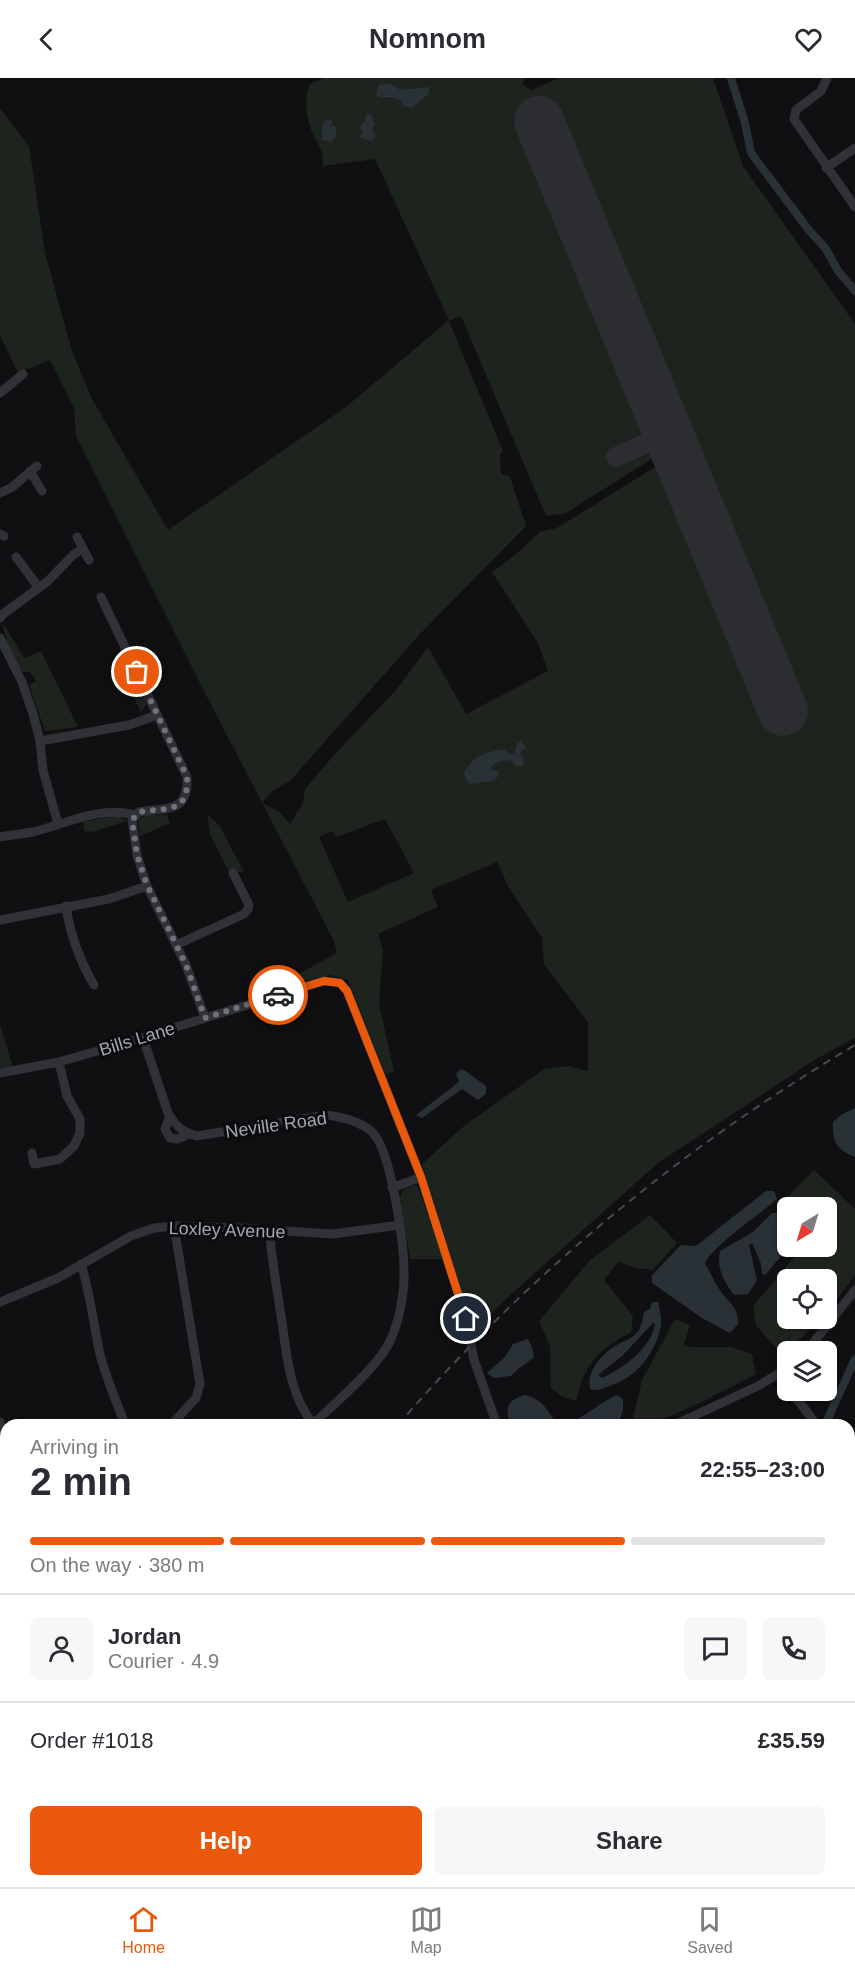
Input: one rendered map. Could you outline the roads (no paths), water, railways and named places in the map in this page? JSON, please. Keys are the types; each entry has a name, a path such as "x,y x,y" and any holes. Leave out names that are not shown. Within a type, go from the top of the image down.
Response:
{"street":[{"path":"827,78 821,91 796,110 794,119 855,207"},
{"path":"826,168 855,148"},
{"path":"0,393 23,374"},
{"path":"0,494 11,488 33,469 42,491"},
{"path":"77,537 89,560"},
{"path":"0,618 39,588 82,549"},
{"path":"16,557 39,588"},
{"path":"0,837 115,813 135,815 144,811 163,811 180,803 187,789 187,777 101,597"},
{"path":"96,613 106,608"},
{"path":"0,638 27,680 40,741 43,770 58,824"},
{"path":"40,741 129,725 157,715"},
{"path":"135,815 132,820 137,855 147,885 186,965 205,1018"},
{"path":"176,945 244,914 249,905 238,876"},
{"path":"5,930 1,920 109,899 147,885"},
{"path":"66,906 68,923 91,981 79,982"},
{"name":"Bills Lane","path":"0,1073 59,1062 324,981 340,983 347,991 421,1177 466,1319 474,1360 494,1419"},
{"name":"Neville Road","path":"143,1038 174,1125 189,1134 197,1136 326,1115 340,1116 374,1133 383,1150 399,1225 404,1273 403,1294 390,1340 379,1358 319,1419"},
{"path":"32,1153 34,1164 60,1159 74,1146 80,1133 80,1119 68,1096 59,1062"},
{"path":"392,1188 421,1177"},
{"name":"Loxley Avenue","path":"0,1302 58,1278 130,1236 154,1228 174,1226 333,1234 399,1225"},
{"path":"174,1226 200,1384 196,1398 177,1419"},
{"path":"270,1231 287,1362 295,1391 308,1419"},
{"path":"81,1263 93,1310 99,1350 123,1419"},
{"path":"815,1341 855,1290"},
{"path":"686,1419 777,1375"},
{"path":"798,1401 812,1419"}],"waterway":[{"path":"731,78 745,123 751,153 808,229 826,249 838,271 855,291"},
{"path":"828,1419 855,1359"}],"railway":[{"path":"403,1419 500,1316 611,1216 729,1126 791,1084 855,1045"}]}
